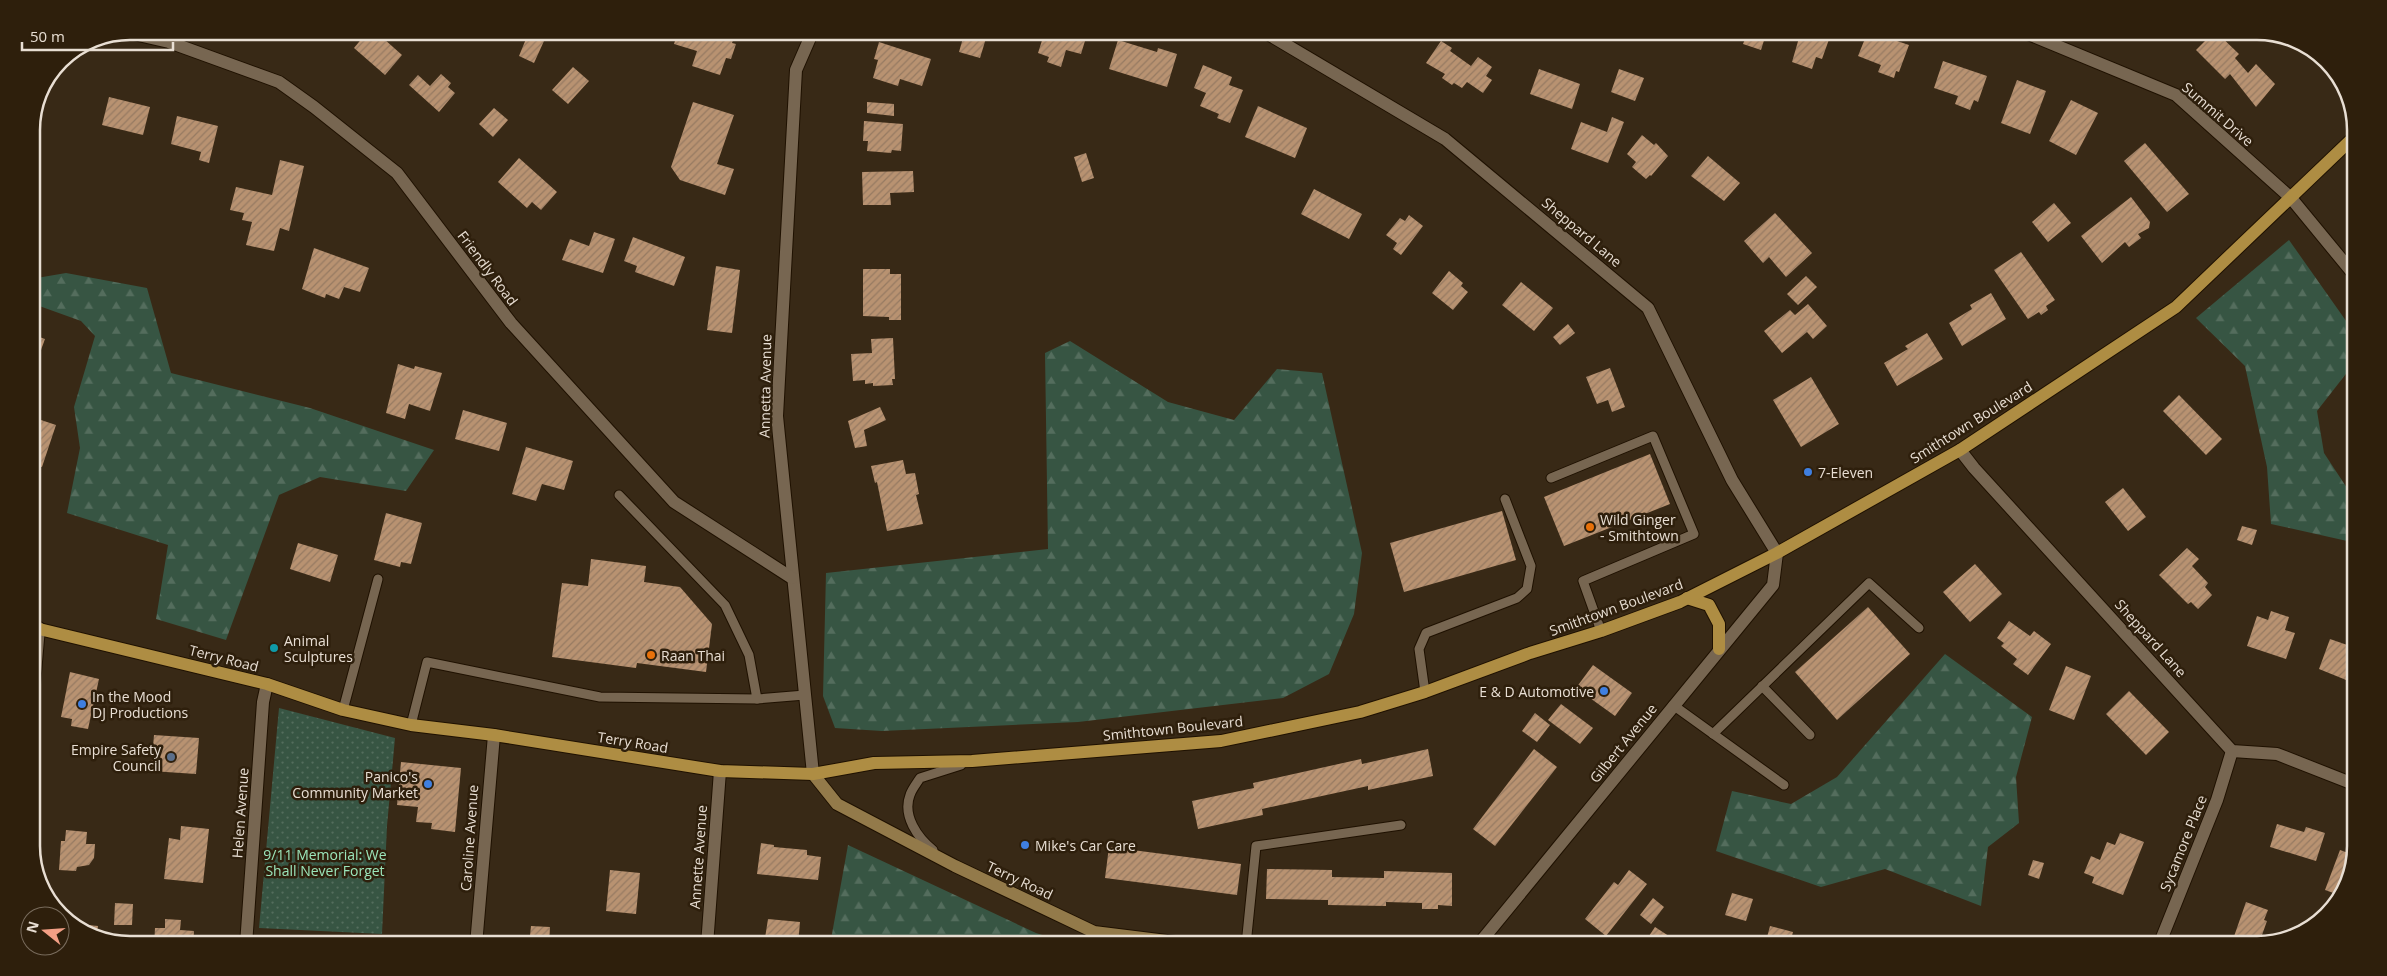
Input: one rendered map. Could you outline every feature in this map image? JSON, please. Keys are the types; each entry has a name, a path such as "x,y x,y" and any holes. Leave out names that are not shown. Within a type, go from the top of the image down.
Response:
{"main road":[{"name":"Smithtown Boulevard","path":"813,774 874,763 972,761 1221,741 1360,712 1425,692 1530,653 1601,631 1687,598 1777,553 1960,450 2176,307 2347,144"},
{"path":"1687,598 1709,606 1718,624 1719,649"},
{"name":"Terry Road","path":"40,629 267,684 343,710 411,725 494,735 720,771 813,774"}],"street":[{"name":"Friendly Road","path":"160,40 278,82 314,107 396,173 511,323 674,502 792,578"},
{"name":"Annetta Avenue","path":"809,40 796,70 777,416 813,774"},
{"name":"Sheppard Lane","path":"1278,40 1445,138 1648,308 1732,480 1777,553"},
{"name":"Summit Drive","path":"2042,40 2176,95 2291,198 2347,266"},
{"name":"Sheppard Lane","path":"1960,450 1974,468 2232,751"},
{"name":"Gilbert Avenue","path":"1485,936 1772,585 1777,553"},
{"name":"Helen Avenue","path":"247,936 263,702 267,684"},
{"name":"Caroline Avenue","path":"477,936 494,735"},
{"path":"2232,751 2277,754 2347,781"},
{"name":"Sycamore Place","path":"2162,936 2217,800 2232,751"},
{"name":"Annette Avenue","path":"708,936 720,771"},
{"name":"Terry Road","path":"813,774 837,804 956,866 1094,932 1126,936"}],"lane":[{"path":"1551,478 1653,436 1694,534 1583,581 1601,631"},
{"path":"619,495 725,604 750,655 757,700"},
{"path":"1425,692 1418,649 1426,633 1517,598 1527,589 1531,566 1505,499"},
{"path":"343,710 378,579"},
{"path":"1713,734 1869,583 1918,628"},
{"path":"411,725 427,662 600,697 757,700 805,695"},
{"path":"1762,686 1810,735"},
{"path":"1673,705 1784,785"},
{"path":"956,866 919,839 910,818 910,796 920,778 972,761"},
{"path":"1247,936 1256,846 1401,825"}],"green space":[{"path":"2289,240 2347,322 2347,373 2317,411 2324,453 2347,488 2347,541 2271,524 2267,467 2245,366 2196,318"},
{"path":"66,273 147,288 171,373 310,408 434,450 406,491 320,477 279,495 226,640 156,619 168,545 67,513 80,448 74,407 95,336 81,321 40,306 40,277"},
{"path":"1070,341 1168,402 1234,420 1277,369 1322,373 1362,553 1354,614 1329,674 1283,698 1078,722 882,731 835,728 823,696 826,573 1048,549 1045,353"},
{"path":"1945,654 2032,717 2016,777 2019,823 1988,847 1981,906 1885,869 1821,887 1716,851 1732,791 1791,804 1837,777"},
{"name":"9/11 Memorial: We Shall Never Forget","path":"279,708 395,738 387,826 382,934 259,928"},
{"path":"848,845 1046,936 832,936"}],"building":[{"path":"361,40 385,40 402,55 385,75 354,48"},
{"path":"526,40 544,41 534,63 519,56"},
{"path":"675,40 733,40 732,43 736,44 731,59 726,58 720,75 692,66 697,51 674,44"},
{"path":"962,40 985,40 980,58 959,52"},
{"path":"1042,40 1085,40 1081,54 1066,50 1061,67 1047,62 1049,57 1038,53"},
{"path":"1118,40 1157,52 1158,48 1177,54 1167,87 1109,69"},
{"path":"1745,40 1764,40 1761,50 1743,44"},
{"path":"1798,40 1829,40 1822,59 1816,57 1812,69 1792,62"},
{"path":"1864,40 1894,40 1909,45 1899,72 1896,71 1894,78 1878,72 1881,65 1858,56"},
{"path":"2206,40 2224,40 2239,54 2235,58 2248,73 2256,64 2275,84 2256,107 2230,74 2225,79 2196,50"},
{"path":"1441,41 1452,48 1450,51 1471,66 1478,57 1492,67 1486,76 1492,80 1483,93 1467,82 1462,88 1454,83 1452,85 1442,78 1445,74 1426,63"},
{"path":"879,42 931,59 922,86 900,79 898,86 873,78 878,60 874,59"},
{"path":"1943,61 1987,76 1978,102 1974,100 1970,110 1955,104 1958,96 1934,88"},
{"path":"1203,65 1232,77 1229,85 1243,90 1230,123 1217,118 1219,114 1200,106 1206,93 1194,88"},
{"path":"573,67 589,81 568,104 552,90"},
{"path":"1539,69 1580,84 1572,109 1530,94"},
{"path":"1619,69 1644,78 1635,101 1611,92"},
{"path":"441,74 451,83 448,87 455,93 439,112 409,85 418,75 430,86"},
{"path":"2017,80 2046,91 2030,134 2001,123"},
{"path":"109,97 150,107 143,135 102,125"},
{"path":"2071,100 2098,113 2076,155 2049,141"},
{"path":"693,102 734,115 717,164 734,169 725,195 680,180 671,167"},
{"path":"867,102 894,104 894,116 867,113"},
{"path":"1258,106 1307,128 1295,158 1245,137"},
{"path":"494,108 508,120 493,137 479,124"},
{"path":"177,116 218,126 209,163 199,160 201,152 171,144"},
{"path":"1612,117 1624,122 1608,163 1571,149 1581,122 1607,132"},
{"path":"864,121 903,124 901,151 892,150 891,153 867,151 868,141 863,141"},
{"path":"1642,135 1654,145 1656,143 1668,156 1651,176 1646,179 1632,167 1636,162 1627,154"},
{"path":"2145,143 2189,194 2167,212 2124,161"},
{"path":"1086,153 1094,178 1082,182 1074,157"},
{"path":"1708,156 1740,183 1724,201 1691,176"},
{"path":"519,158 557,192 541,210 532,202 527,208 498,182"},
{"path":"280,160 304,166 289,231 280,228 274,251 246,245 252,222 242,220 244,213 230,210 236,187 272,195"},
{"path":"913,171 914,192 890,193 891,205 863,205 862,172"},
{"path":"1314,189 1362,214 1349,239 1301,214"},
{"path":"2131,197 2150,222 2149,228 2138,234 2141,238 2129,247 2125,242 2102,263 2081,236"},
{"path":"2054,203 2071,223 2048,242 2032,222"},
{"path":"1775,213 1812,253 1786,277 1769,257 1763,263 1744,241"},
{"path":"1409,215 1423,226 1401,255 1393,249 1397,243 1386,235 1400,218 1405,221"},
{"path":"594,232 615,239 603,273 562,260 570,239 589,246"},
{"path":"633,237 685,257 674,286 635,272 637,266 624,261"},
{"path":"314,248 369,268 360,292 344,287 339,299 326,294 325,298 302,289"},
{"path":"2021,252 2055,300 2046,306 2048,310 2041,315 2039,312 2028,319 1994,270"},
{"path":"716,266 740,270 732,333 707,330"},
{"path":"863,269 890,269 890,274 901,274 901,320 889,320 889,317 863,316"},
{"path":"1449,271 1463,283 1461,286 1468,292 1453,310 1432,293"},
{"path":"1806,276 1817,287 1798,305 1787,294"},
{"path":"1521,282 1553,308 1534,331 1502,305"},
{"path":"1991,293 2006,319 1962,346 1949,323 1972,309 1970,305"},
{"path":"1808,304 1827,326 1813,339 1807,332 1782,353 1764,331 1790,310 1795,315"},
{"path":"1568,324 1575,333 1560,345 1553,337"},
{"path":"1927,333 1943,359 1897,386 1884,363 1908,349 1905,346"},
{"path":"40,337 45,339 40,350"},
{"path":"893,338 895,379 892,379 893,385 873,386 873,383 865,384 865,380 853,381 851,354 872,353 871,339"},
{"path":"398,364 414,369 415,366 442,373 430,411 409,404 405,419 386,413"},
{"path":"1610,368 1625,407 1612,412 1608,400 1597,404 1586,377"},
{"path":"1811,377 1839,424 1801,447 1773,400"},
{"path":"2179,395 2222,439 2206,455 2163,411"},
{"path":"880,407 886,420 864,430 867,446 855,448 848,421"},
{"path":"463,410 507,423 499,451 455,439"},
{"path":"40,420 56,425 42,467 40,466"},
{"path":"526,447 573,461 564,490 542,484 536,501 512,494"},
{"path":"1650,454 1670,504 1564,546 1544,497"},
{"path":"903,460 906,474 915,473 919,494 916,495 923,524 887,531 877,482 875,483 871,466"},
{"path":"2123,488 2146,517 2128,531 2105,502"},
{"path":"1502,511 1516,560 1404,592 1390,543"},
{"path":"386,513 422,523 411,564 401,562 400,567 374,560"},
{"path":"2242,526 2257,530 2252,545 2237,540"},
{"path":"298,543 338,555 330,582 290,569"},
{"path":"2187,548 2199,559 2192,566 2208,583 2205,587 2212,595 2198,609 2191,602 2188,604 2159,575"},
{"path":"591,559 646,566 644,582 680,587 712,624 706,672 637,663 636,668 552,657 562,583 588,586"},
{"path":"1975,564 2002,594 1970,622 1943,592"},
{"path":"1868,607 1910,654 1837,720 1795,672"},
{"path":"2271,611 2289,617 2285,630 2295,633 2286,659 2247,646 2257,616 2268,620"},
{"path":"2009,621 2030,636 2034,631 2051,644 2028,675 2013,664 2017,659 2001,646 2004,643 1997,638"},
{"path":"2330,639 2347,645 2347,680 2319,669"},
{"name":"E & D Automotive","path":"1593,665 1632,693 1615,716 1576,688"},
{"path":"2066,666 2091,676 2074,720 2049,710"},
{"path":"70,672 99,679 88,729 71,726 72,719 61,717"},
{"path":"2129,691 2169,732 2146,755 2106,714"},
{"path":"1561,704 1593,728 1580,744 1548,720"},
{"path":"1535,713 1550,725 1537,742 1522,731"},
{"path":"154,735 199,738 196,774 151,771"},
{"path":"1428,749 1433,776 1368,790 1368,786 1262,809 1263,815 1198,829 1192,801 1254,788 1253,783 1361,759 1362,764"},
{"path":"1534,749 1557,767 1495,846 1473,829"},
{"path":"401,762 461,768 455,832 431,829 432,823 416,822 418,807 397,805"},
{"path":"2277,824 2304,832 2306,827 2325,833 2316,861 2270,847"},
{"path":"181,826 209,829 203,883 164,879 169,838 180,840"},
{"path":"66,830 87,832 86,844 95,844 94,858 89,865 77,867 76,871 59,870 61,841 65,841"},
{"path":"2120,833 2144,842 2123,895 2092,883 2094,877 2084,873 2091,856 2100,860 2107,842 2115,845"},
{"path":"761,843 774,845 774,847 807,850 807,855 821,857 818,880 757,874"},
{"path":"1109,847 1241,864 1237,895 1105,878"},
{"path":"2340,850 2346,852 2342,875 2335,891 2334,893 2325,890"},
{"path":"2033,860 2044,863 2039,879 2028,875"},
{"path":"1267,869 1332,870 1332,877 1384,878 1384,871 1452,873 1452,906 1438,905 1438,909 1422,909 1422,903 1386,902 1386,906 1328,905 1328,900 1266,899"},
{"path":"610,870 640,873 636,914 606,911"},
{"path":"1629,870 1647,884 1606,936 1585,919 1614,882 1618,885"},
{"path":"1732,893 1753,899 1746,921 1725,915"},
{"path":"1653,898 1664,907 1651,924 1640,915"},
{"path":"2246,902 2268,910 2264,920 2267,921 2262,935 2264,935 2234,936"},
{"path":"115,903 133,904 132,925 114,925"},
{"path":"165,919 181,920 180,930 194,931 194,936 155,936 155,928 165,928"},
{"path":"768,919 800,922 799,936 765,936"},
{"path":"86,925 98,926 97,930"},
{"path":"531,926 550,927 550,936 530,936"},
{"path":"1770,926 1793,932 1792,936 1767,936"},
{"path":"1655,927 1669,936 1649,936"}],"place":[{"name":"7-Eleven","path":"1808,472"},
{"name":"Wild Ginger - Smithtown","path":"1590,527"},
{"name":"Animal Sculptures","path":"274,648"},
{"name":"Raan Thai","path":"651,655"},
{"name":"E & D Automotive","path":"1604,691"},
{"name":"In the Mood DJ Productions","path":"82,704"},
{"name":"Empire Safety Council","path":"171,757"},
{"name":"Panico's Community Market","path":"428,784"},
{"name":"Mike's Car Care","path":"1025,845"}]}
